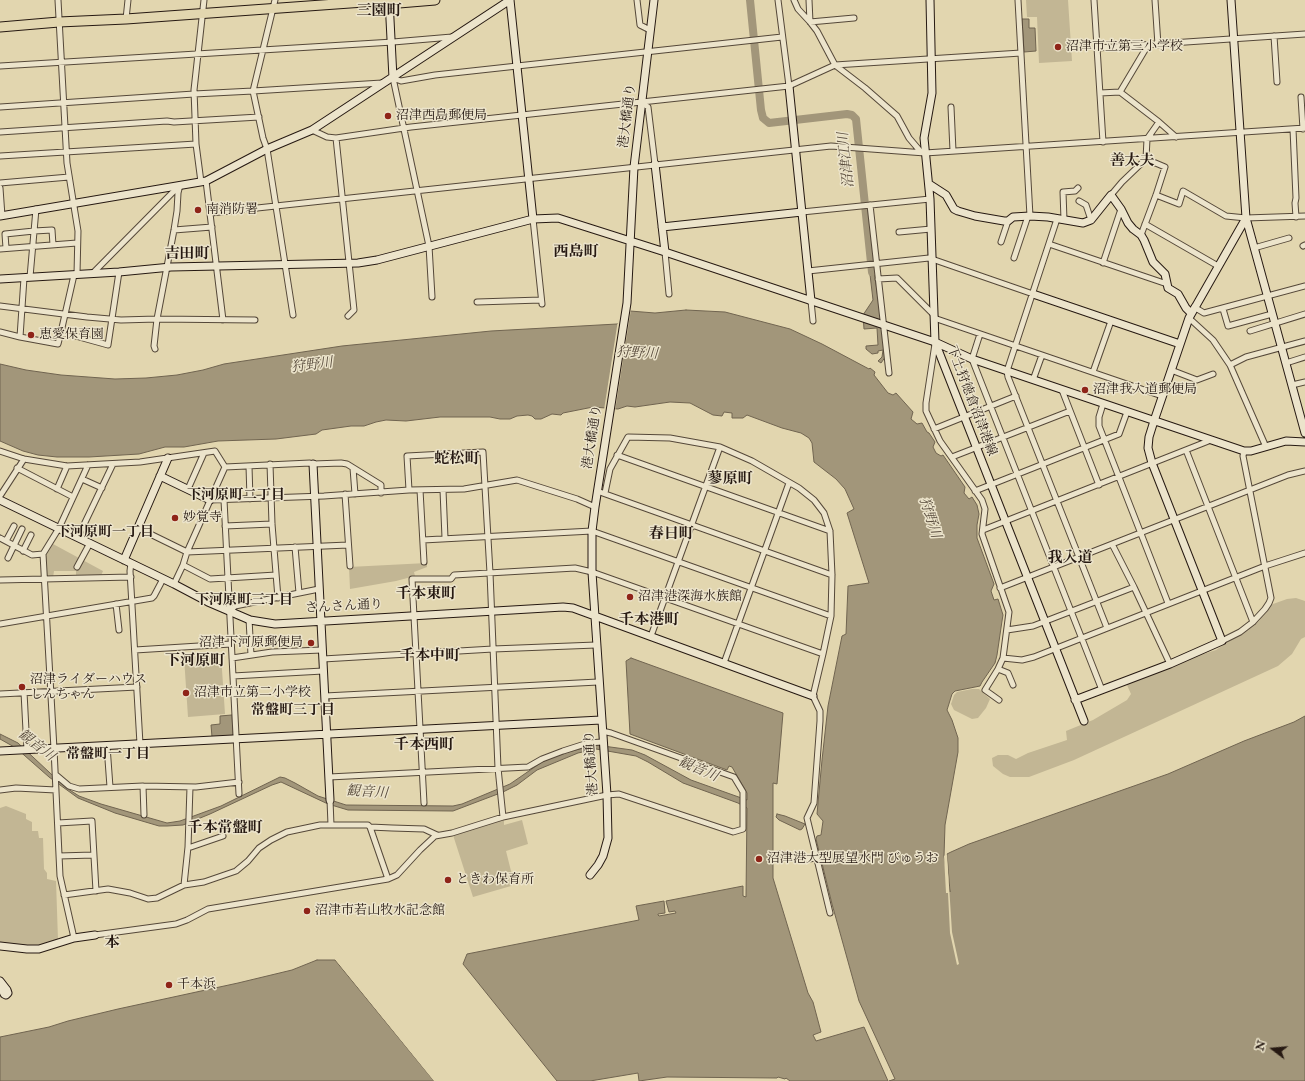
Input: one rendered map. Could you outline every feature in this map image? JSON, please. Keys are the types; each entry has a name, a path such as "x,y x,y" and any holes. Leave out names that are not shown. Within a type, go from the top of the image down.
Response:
{"highway":[{"path":"0,27 202,13 274,4 390,0 399,3 435,0"}],"street":[{"path":"0,332 58,344 75,274 78,231 69,176 58,0"},
{"path":"126,19 128,0"},
{"path":"204,0 194,94 196,144 210,213 223,320"},
{"path":"390,0 390,42 393,78 429,246 432,297"},
{"path":"0,188 1,216 204,181 267,149 312,130 510,0 541,302 477,302"},
{"path":"637,0 640,25 650,30"},
{"name":"港大橋通り","path":"590,875 600,862 607,845 608,838 607,795 598,682 592,572 592,531 627,303 634,167 654,0"},
{"path":"778,0 789,86 813,321"},
{"path":"794,0 798,9 817,31 835,65 865,88 897,116 909,138 923,153"},
{"path":"809,0 810,22"},
{"name":"下土狩徳倉沼津港線","path":"930,0 932,93 924,135 923,153 930,199 935,342 1084,722"},
{"path":"1014,258 1029,216 1027,146 1018,0"},
{"path":"1094,0 1102,142"},
{"path":"1155,0 1158,45"},
{"path":"1231,0 1246,218 1305,433"},
{"path":"274,4 253,91 267,149 293,315"},
{"path":"810,22 854,18"},
{"path":"1097,48 1305,34"},
{"path":"1274,36 1277,82"},
{"path":"0,66 454,37"},
{"path":"393,78 401,81 435,75 648,53 782,37"},
{"path":"1120,92 1148,45"},
{"path":"312,130 327,137 336,138 522,115 789,86 823,72 835,65 1021,53"},
{"path":"0,107 385,83"},
{"path":"1100,93 1120,92 1176,137"},
{"path":"210,213 831,146 923,153 1304,128 1301,97"},
{"path":"641,102 648,107 669,294"},
{"path":"950,107 953,151"},
{"path":"0,132 167,121 174,122 259,117"},
{"path":"1001,242 1008,221 1013,217 1029,216 1083,223 1091,220 1122,182 1146,159 1147,139 1159,122"},
{"path":"1293,129 1296,217"},
{"path":"336,138 354,310 348,316"},
{"path":"0,156 196,144"},
{"path":"1141,234 1165,167 1146,159"},
{"path":"0,184 69,176"},
{"path":"928,184 946,195 954,209 958,211 975,216 1008,221"},
{"path":"155,349 157,319 174,230 180,185"},
{"path":"91,274 180,185"},
{"path":"1078,188 1075,191 1063,192 1061,219 1049,244 1007,370 1008,377 1107,628"},
{"path":"1156,195 1179,204 1184,191 1226,216 1246,218 1305,216"},
{"path":"1111,195 1133,229 1141,234 1153,262 1164,274 1170,290 1178,294 1186,308 1213,340 1230,365 1266,447"},
{"path":"662,227 930,199"},
{"path":"1080,201 1086,205 1091,220"},
{"path":"870,205 882,315 885,325 889,373"},
{"path":"20,337 21,309 32,247 36,209"},
{"path":"1103,263 1121,209"},
{"path":"0,279 167,268 285,264 358,264 533,219 558,218 885,325 935,342 972,359 1244,451 1251,451 1286,441 1305,442"},
{"path":"1222,641 1152,463 1148,448 1149,437 1154,421 1191,313 1246,218"},
{"path":"1145,224 1218,266"},
{"path":"174,230 212,227"},
{"path":"899,232 931,229"},
{"path":"6,248 5,234 34,231 52,230 53,245"},
{"path":"1254,248 1289,238"},
{"path":"0,249 78,243"},
{"path":"1049,244 1167,284"},
{"path":"808,271 932,259 1180,344"},
{"path":"61,332 108,345 120,272"},
{"path":"878,279 897,278 934,316 980,334 1162,396"},
{"path":"1191,313 1204,313 1223,309 1305,286"},
{"path":"0,306 112,319 255,320"},
{"path":"1223,309 1228,326 1272,314"},
{"path":"1250,331 1305,314"},
{"path":"1093,372 1111,321"},
{"path":"980,334 972,359 1102,690"},
{"path":"1230,365 1246,357 1305,341"},
{"path":"935,342 926,408 940,441 982,500 985,509 982,534 1008,612 1003,658 985,690 999,700"},
{"path":"1033,380 1042,355"},
{"path":"1286,363 1305,358"},
{"path":"1171,370 1197,380 1213,374"},
{"path":"1292,385 1305,382"},
{"path":"1062,390 1098,484"},
{"path":"934,429 1016,396"},
{"path":"1103,404 1099,417 1099,426 1168,603"},
{"path":"952,457 1070,411"},
{"path":"975,491 1119,434 1127,412"},
{"path":"605,494 610,469 628,436 670,438 720,447 752,461 799,488 814,500 824,513 830,531 832,574 831,616 813,696 820,711 820,721 814,803 807,818 830,913"},
{"path":"983,530 1211,440"},
{"path":"651,636 720,447"},
{"path":"1186,450 1253,622"},
{"path":"0,451 24,459 67,466 113,464 215,451 224,467"},
{"path":"1075,700 1170,664 1222,641 1240,632 1253,622 1265,609 1271,598 1249,490 1243,456 1244,451"},
{"path":"188,489 204,452"},
{"path":"409,490 407,456 483,452 492,612 492,649 498,768 503,817"},
{"path":"617,454 830,531"},
{"path":"140,744 131,577 128,562 138,528 168,458"},
{"path":"0,496 24,459"},
{"path":"224,467 270,464 342,463 347,464 380,485 381,493"},
{"path":"78,537 113,464"},
{"path":"270,464 272,524 278,598"},
{"path":"313,464 331,825"},
{"path":"74,938 60,879 56,775 43,554 59,528 88,465"},
{"path":"57,489 67,466"},
{"path":"249,466 250,499"},
{"path":"174,584 224,467"},
{"path":"17,468 73,497"},
{"path":"353,468 355,494"},
{"path":"1000,588 1207,506 1288,475 1305,471"},
{"path":"160,476 210,500 381,493 409,490 443,490 484,486 517,480 577,499 595,507"},
{"path":"82,479 102,488"},
{"path":"724,663 789,483"},
{"path":"420,490 424,562"},
{"path":"443,490 445,538"},
{"path":"597,491 832,574"},
{"path":"345,494 350,566"},
{"name":"さんさん通り","path":"0,500 230,612 261,622 275,624 321,620 569,607 587,612 813,696"},
{"path":"224,500 239,794"},
{"path":"225,526 272,524"},
{"path":"6,541 14,526"},
{"path":"138,528 187,552 348,545"},
{"path":"8,558 22,530"},
{"path":"423,540 592,531 831,616"},
{"path":"23,550 31,535"},
{"path":"0,538 32,555 43,554"},
{"path":"78,567 90,543"},
{"path":"1112,544 1134,586 1170,664"},
{"path":"295,547 299,593"},
{"path":"1003,658 1022,660 1028,659 1168,603 1265,566 1305,553"},
{"path":"183,565 210,579 276,575"},
{"path":"424,803 412,579 451,579 454,575 575,568 592,572 823,654"},
{"path":"0,580 131,577"},
{"path":"0,624 153,597 164,579"},
{"path":"1007,630 1033,626 1045,622 1134,586"},
{"path":"230,612 235,606 319,589"},
{"path":"116,604 119,630"},
{"path":"249,619 251,655"},
{"path":"135,650 231,644"},
{"path":"323,660 492,649 596,645"},
{"path":"232,658 272,652 322,650"},
{"path":"998,669 1008,673 1013,685"},
{"path":"233,676 323,671"},
{"path":"325,696 598,682"},
{"path":"0,694 137,687"},
{"path":"24,692 27,750"},
{"path":"0,751 601,720"},
{"path":"0,946 39,949 74,938 176,924 208,909 388,879 397,875 423,846 437,835 452,833 503,817 607,795 619,794 733,832 743,829 743,792 734,777 609,732 602,731"},
{"path":"329,777 528,767 542,759 588,743 603,746"},
{"path":"107,746 110,787"},
{"path":"56,775 75,789 143,786 190,787 239,782"},
{"path":"143,786 144,815"},
{"path":"184,885 188,847 190,787"},
{"path":"0,790 16,788 56,788"},
{"path":"58,823 92,821 96,891"},
{"path":"64,895 108,889 148,899 154,899 184,885 204,882 236,871 248,861 259,848 287,832 320,825 368,825 370,827 424,829 437,835"},
{"path":"370,827 388,879"},
{"path":"188,847 223,836"},
{"path":"779,854 809,859 816,858"},
{"path":"59,856 93,855"},
{"path":"0,981 7,990 8,993 6,995 4,994 0,984"}],"shaded area":[{"path":"1026,0 1068,0 1072,61 1039,63 1037,17 1027,17"},
{"path":"53,544 103,571 100,578 76,577 76,571 54,571 53,578 46,579 45,558"},
{"path":"427,563 427,567 414,572 415,576 350,589 349,567"},
{"path":"1296,598 1305,601 1305,637 1301,639 1292,654 1278,666 1074,760 1029,777 1010,777 1003,774 993,766 992,758 998,755 1008,755 1016,759 1028,753 1067,740 1066,731 1093,720 1127,700 1131,694 1127,685 1129,682 1178,662 1216,650 1259,621 1268,607 1287,599"},
{"path":"221,655 225,714 188,717 184,657"},
{"path":"979,689 990,699 986,708 978,718 972,719 954,710 951,704 954,695 957,692"},
{"path":"6,806 26,814 26,819 32,822 32,831 38,831 39,838 43,838 44,869 47,873 47,879 56,881 58,940 44,946 30,946 0,942 0,808"},
{"path":"504,819 504,825 522,820 528,844 506,851 514,883 511,886 473,897 453,835"}],"water":[{"path":"1022,19 1029,19 1029,28 1035,28 1036,51 1024,52"},
{"path":"873,262 886,356 881,363 878,361 882,357 883,350 872,354 866,349 866,346 878,345 877,328 864,329 863,315 873,300 869,266"},
{"name":"狩野川","path":"686,310 725,312 790,329 869,369 870,368 875,372 874,375 888,393 893,395 896,393 913,412 911,419 917,424 922,423 935,442 933,447 936,453 941,456 943,455 965,487 964,493 969,499 972,497 977,505 979,514 977,538 994,584 991,591 994,600 998,599 1003,615 995,663 980,686 955,691 952,694 947,710 958,738 958,752 945,825 944,856 950,892 947,854 951,852 969,844 1168,774 1244,741 1294,722 1305,716 1305,1081 889,1081 895,1079 859,1001 832,904 816,839 817,836 821,835 823,821 817,814 828,706 842,636 846,634 848,586 869,583 847,513 854,509 845,489 836,479 814,462 812,443 809,438 801,433 782,428 747,415 743,418 732,418 732,413 724,412 722,416 713,415 690,403 670,402 635,407 627,406 618,409 593,407 563,413 561,415 552,414 541,419 535,419 528,415 517,416 510,419 490,417 440,417 406,421 386,420 364,426 351,426 322,430 316,434 276,439 218,441 184,447 165,447 139,454 89,457 57,457 38,455 23,451 0,441 0,364 26,370 61,375 115,379 146,378 177,375 224,364 342,346 491,331 617,324 630,311 655,313"},
{"path":"631,658 783,713 777,784 773,783 773,878 808,993 813,1002 821,1032 813,1035 816,1041 864,1027 888,1081 790,1081 786,1078 778,1077 667,1077 639,1081 638,1073 590,1081 557,1081 463,964 467,954 639,920 636,906 664,901 665,913 658,914 659,916 676,913 675,911 669,912 666,901 743,886 743,896 746,897 747,808 738,803 683,783 636,756 596,749 578,753 537,770 517,785 503,792 453,811 348,810 328,804 281,782 183,825 159,826 115,813 78,798 49,777 16,748 0,739 0,734 18,743 65,787 79,796 167,823 180,821 221,806 280,777 295,783 318,796 346,805 453,806 462,804 510,784 542,762 560,754 596,745 632,750 645,755 691,780 747,800 747,793 732,767 729,766 727,770 630,734 626,661"},
{"path":"232,715 232,736 212,737 211,725 220,724 220,716"},
{"path":"777,814 805,824 800,830 779,820 776,817"},
{"path":"317,960 335,960 434,1081 0,1081 0,1037 49,1027 118,1009 292,970"}],"pier":[{"path":"629,309 631,309 615,411 604,410 618,320"},
{"path":"947,854 952,932 959,964 957,965 950,933 948,893 946,893 944,856"},
{"path":"334,958 337,959 436,1081 434,1081"}],"waterway":[{"name":"沼津江川","path":"750,0 763,118 769,123 847,114 852,115 856,119 872,272"}],"place":[{"name":"沼津市立第三小学校","path":"1058,47"},
{"name":"沼津西島郵便局","path":"388,116"},
{"name":"南消防署","path":"198,210"},
{"name":"恵愛保育園","path":"31,335"},
{"name":"沼津我入道郵便局","path":"1085,390"},
{"name":"妙覚寺","path":"175,518"},
{"name":"沼津港深海水族館","path":"630,597"},
{"name":"沼津下河原郵便局","path":"311,643"},
{"name":"沼津ライダーハウス しんちゃん","path":"22,687"},
{"name":"沼津市立第二小学校","path":"186,693"},
{"name":"沼津港大型展望水門 びゅうお","path":"759,859"},
{"name":"ときわ保育所","path":"448,880"},
{"name":"沼津市若山牧水記念館","path":"307,911"},
{"name":"千本浜","path":"169,985"}],"district":[{"name":"三園町","path":"379,12"},
{"name":"善太夫","path":"1132,162"},
{"name":"西島町","path":"576,253"},
{"name":"吉田町","path":"187,255"},
{"name":"蛇松町","path":"457,460"},
{"name":"蓼原町","path":"730,480"},
{"name":"下河原町二丁目","path":"236,496"},
{"name":"下河原町一丁目","path":"105,533"},
{"name":"春日町","path":"671,535"},
{"name":"我入道","path":"1070,559"},
{"name":"千本東町","path":"426,595"},
{"name":"下河原町三丁目","path":"244,601"},
{"name":"千本港町","path":"649,621"},
{"name":"千本中町","path":"430,657"},
{"name":"下河原町","path":"195,662"},
{"name":"常盤町三丁目","path":"293,711"},
{"name":"千本西町","path":"424,746"},
{"name":"常盤町一丁目","path":"108,755"},
{"name":"千本常盤町","path":"225,829"},
{"name":"本","path":"112,944"}],"water label":[{"name":"観音川","path":"36,746"},
{"name":"観音川","path":"698,770"},
{"name":"観音川","path":"367,793"}]}
